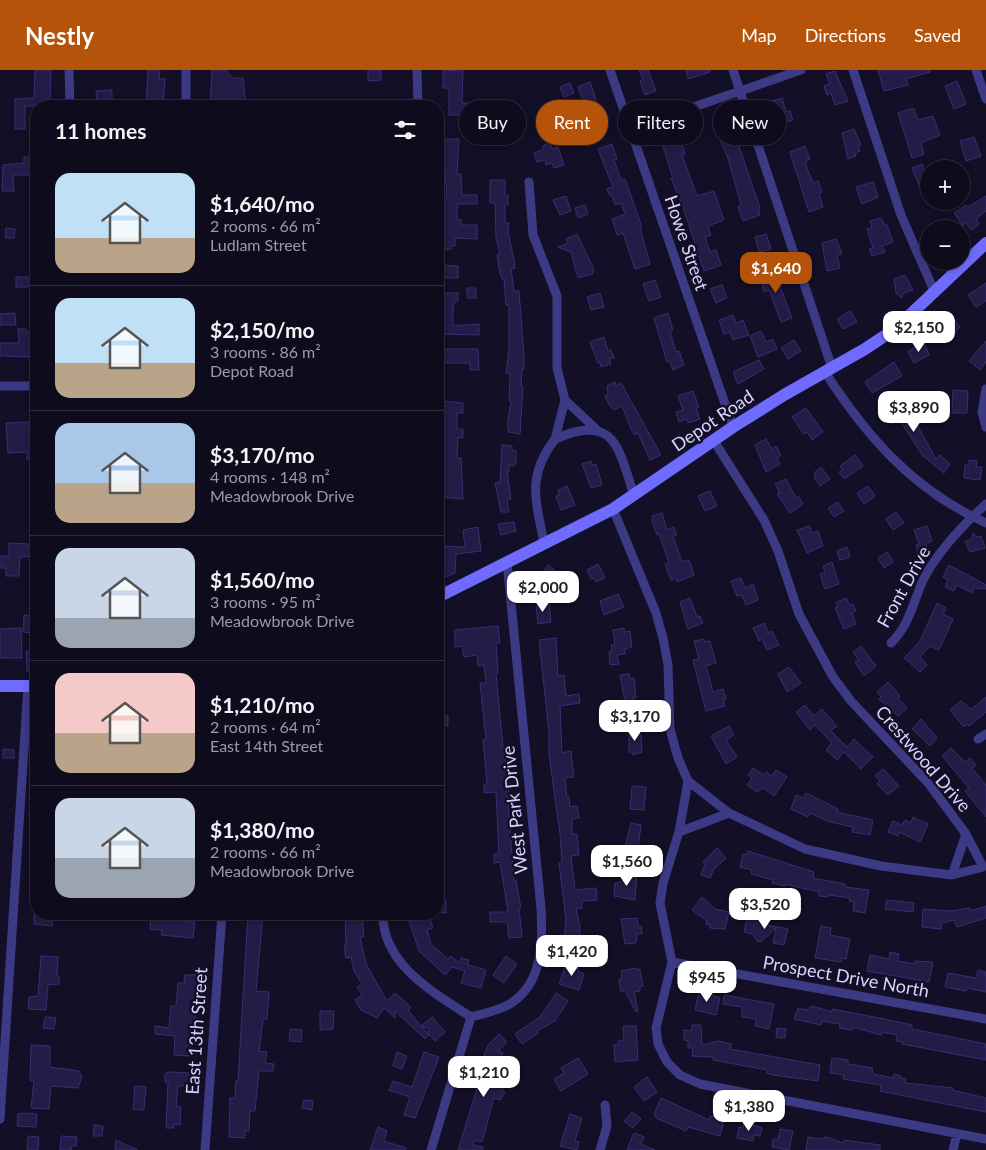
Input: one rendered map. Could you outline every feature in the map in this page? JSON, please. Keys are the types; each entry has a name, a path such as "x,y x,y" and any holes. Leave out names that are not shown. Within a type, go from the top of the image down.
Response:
{"street":[{"path":"70,70 70,100"},
{"path":"186,70 186,100"},
{"path":"417,70 418,100"},
{"name":"Howe Street","path":"610,70 620,100"},
{"path":"733,70 829,370 856,418 891,460 935,494 972,517 986,523"},
{"path":"703,104 801,70"},
{"path":"853,70 901,215 935,294"},
{"path":"976,70 986,100"},
{"name":"Howe Street","path":"636,145 733,427"},
{"path":"529,182 533,235 556,296 557,368 565,400 555,439 537,470 534,492 544,543"},
{"name":"Depot Road","path":"444,594 613,508 733,427 895,329 935,294 986,243"},
{"path":"0,386 30,386"},
{"path":"986,389 982,412 986,427"},
{"path":"565,400 598,430 612,439 621,457 634,495"},
{"path":"555,439 587,428 598,430"},
{"name":"Crestwood Drive","path":"688,781 729,814 805,849 881,866 952,874 983,867 966,834 929,784 858,708 833,677 799,614 778,551 764,520 714,441"},
{"name":"Front Drive","path":"891,643 909,620 920,589 931,567 972,517 986,504"},
{"path":"613,508 646,588 663,638 668,665 670,729 678,758 688,781 680,832 663,883 660,903 672,962 656,1028 662,1053 680,1075 700,1084 986,1139"},
{"name":"West Park Drive","path":"471,1017 508,1005 526,990 539,966 543,940 507,562"},
{"path":"0,686 30,686"},
{"path":"0,1118 4,1003 30,709"},
{"path":"680,832 729,814"},
{"path":"952,874 966,834"},
{"name":"East 13th Street","path":"205,1150 222,920"},
{"path":"383,920 390,946 416,979 471,1017 431,1150"},
{"name":"Prospect Drive North","path":"672,962 986,1019"},
{"path":"600,1150 607,1126 606,1105"},
{"path":"953,1150 957,1134"}],"building":[{"path":"35,70 51,70 50,100 30,100 30,106 25,106 25,129 15,129 15,99 34,98"},
{"path":"148,70 160,70 159,79 165,79 163,100 146,100"},
{"path":"212,70 226,70 232,78 243,78 245,100 210,100"},
{"path":"368,70 381,70 381,80 368,81"},
{"path":"443,70 463,71 462,100 459,100 459,115 449,115 449,88 443,88"},
{"path":"639,70 648,70 656,91 645,95 640,81 643,79"},
{"path":"686,70 710,70 710,72 688,79"},
{"path":"878,70 930,70 930,72 906,79 908,85 884,91"},
{"path":"835,71 848,101 835,105 831,93 827,95 824,86 830,84 826,74"},
{"path":"957,81 966,104 954,109 945,86"},
{"path":"590,82 596,100 583,100 578,87"},
{"path":"570,83 574,93 564,97 560,87"},
{"path":"112,90 112,100 97,100 96,91"},
{"path":"914,109 918,120 933,116 940,135 921,143 924,154 912,158 898,113"},
{"path":"790,111 793,120 786,122 786,112"},
{"path":"854,129 861,145 858,146 860,151 855,153 856,156 848,159 842,133"},
{"path":"974,137 981,156 966,160 960,141"},
{"path":"444,139 459,139 457,174 461,174 462,195 477,195 477,204 457,204 457,220 461,219 461,225 477,225 477,239 455,238 455,246 451,246 451,249 444,250 444,198 447,198 444,172"},
{"path":"612,144 617,159 614,160 621,180 625,179 642,227 640,228 650,264 635,269 623,233 617,235 612,219 625,214 621,203 615,205 612,195 610,196 607,189 613,187 598,149"},
{"path":"544,145 551,145 552,149 558,147 564,165 554,168 552,163 546,165 545,160 537,162 534,153 542,150"},
{"path":"663,145 682,145 685,154 682,155 697,196 714,191 724,220 708,226 711,235 705,237 710,252 716,250 721,265 704,271 683,207 671,178 673,178"},
{"path":"722,145 739,145 760,208 758,209 760,215 743,221 738,207 741,205 728,158"},
{"path":"805,146 810,159 806,161 806,166 813,183 818,181 822,192 819,193 823,207 809,212 790,152"},
{"path":"24,157 30,157 30,175 13,175 14,191 2,191 3,165 24,163"},
{"path":"920,165 920,187 912,168"},
{"path":"490,180 505,180 505,195 508,195 508,205 505,205 505,223 509,223 508,231 514,260 515,268 511,269 514,291 519,291 524,355 520,434 508,432 509,426 507,426 511,401 509,401 510,373 506,373 509,351 509,305 506,305 504,279 502,279 500,273 497,255 500,254 496,238 495,203 490,203"},
{"path":"873,182 878,197 862,204 856,187"},
{"path":"566,196 571,211 560,215 553,200"},
{"path":"986,196 986,211 976,219 979,224 971,230 970,220 959,220 954,213 958,210 970,210 970,206"},
{"path":"585,205 588,214 578,218 575,208"},
{"path":"881,218 885,225 887,225 893,242 882,246 885,252 872,256 869,249 873,248 867,229 872,227 870,221"},
{"path":"6,228 15,229 14,238 5,238"},
{"path":"577,234 593,267 593,274 578,278 571,252 558,247 568,243 566,239"},
{"path":"766,234 771,249 759,252 755,237"},
{"path":"836,239 842,254 837,255 840,268 827,271 822,243"},
{"path":"444,265 458,266 458,278 444,278"},
{"path":"772,265 792,318 781,322 769,290 764,292 762,285 767,283 762,269"},
{"path":"905,275 913,290 903,293 902,298 896,293 894,279"},
{"path":"16,277 28,277 28,287 16,287"},
{"path":"655,280 661,297 649,301 643,284"},
{"path":"986,283 986,301 976,307 968,295"},
{"path":"722,285 727,298 716,303 710,289"},
{"path":"467,288 476,288 476,298 467,298"},
{"path":"444,293 458,293 458,301 455,301 453,306 453,326 479,324 479,335 444,334"},
{"path":"600,293 604,307 591,310 587,297"},
{"path":"850,311 857,322 843,329 837,319"},
{"path":"15,313 16,325 0,325 0,314"},
{"path":"668,313 673,330 670,331 676,352 679,351 684,365 673,370 670,361 667,362 654,318"},
{"path":"733,315 736,323 743,320 749,335 733,340 730,332 724,334 719,320"},
{"path":"951,316 960,327 944,343 934,332"},
{"path":"18,329 26,329 26,332 30,332 30,357 0,356 0,343 19,343"},
{"path":"761,331 766,342 773,339 777,349 758,357 750,336"},
{"path":"604,337 608,351 611,350 614,358 609,359 611,364 601,367 590,342"},
{"path":"794,340 801,351 788,359 781,348"},
{"path":"923,341 929,355 914,363 908,352"},
{"path":"986,341 986,362 980,370 969,361"},
{"path":"444,349 478,349 479,370 470,370 470,363 444,363"},
{"path":"759,360 764,369 738,384 733,372"},
{"path":"894,362 902,376 872,393 865,382"},
{"path":"615,382 616,386 621,383 661,455 650,460 638,433 635,435 631,429 622,406 614,410 610,406 605,396 608,394 607,386"},
{"path":"953,390 968,391 967,413 952,413"},
{"path":"693,391 699,407 696,408 700,419 688,423 687,419 679,422 676,412 683,410 678,396"},
{"path":"891,400 896,408 902,403 906,405 936,459 940,455 950,464 944,473 923,456 899,419 892,424 881,407"},
{"path":"444,401 463,403 463,413 457,413 457,429 463,429 463,438 458,437 457,458 461,458 463,499 444,497"},
{"path":"806,408 823,432 812,440 807,432 804,434 792,417"},
{"path":"28,422 28,426 30,426 30,459 27,459 27,452 8,453 6,423"},
{"path":"766,439 772,449 776,446 781,455 777,458 780,464 766,472 755,445"},
{"path":"502,445 512,446 512,450 516,451 516,462 514,466 509,465 509,471 507,471 511,499 507,500 509,512 501,512 495,483 500,482"},
{"path":"855,455 863,466 844,479 839,472 843,469 840,466"},
{"path":"969,460 977,461 976,467 982,467 980,480 964,478 965,465 969,465"},
{"path":"591,461 592,465 596,464 602,485 591,488 582,464"},
{"path":"821,467 830,479 820,486 814,477 816,475 814,473"},
{"path":"786,479 796,498 798,496 803,504 790,513 777,494 780,493 775,484"},
{"path":"567,486 575,505 561,510 556,496 559,495 558,490"},
{"path":"868,486 875,496 864,504 857,493"},
{"path":"710,491 717,506 705,511 698,496"},
{"path":"838,502 844,511 834,517 828,508"},
{"path":"896,512 904,523 893,530 886,519"},
{"path":"662,513 667,530 674,527 677,535 673,536 682,562 688,560 690,562 694,575 677,582 676,578 671,580 665,564 669,563 659,534 657,535 652,521 652,516"},
{"path":"514,522 516,531 501,535 498,524"},
{"path":"809,526 812,533 818,531 823,546 807,553 797,530"},
{"path":"927,526 932,541 926,544 928,550 919,554 916,545 919,544 914,530"},
{"path":"478,527 481,551 456,554 455,573 444,578 444,546 465,547 463,530"},
{"path":"973,533 977,537 981,536 985,548 970,552 965,542 972,539"},
{"path":"9,543 28,544 30,556 20,557 19,576 6,576 6,568 1,568 1,556 9,556"},
{"path":"847,547 850,557 840,560 837,551"},
{"path":"887,552 893,562 884,568 878,558"},
{"path":"832,562 839,584 825,589 820,574 825,572 823,566"},
{"path":"598,564 605,578 596,582 594,578 591,579 587,570"},
{"path":"548,565 568,581 569,594 553,596 535,582"},
{"path":"949,565 986,585 986,589 974,588 972,593 957,585 954,591 945,587 948,580 943,577"},
{"path":"741,578 745,588 753,584 758,600 746,605 742,595 737,596 731,581"},
{"path":"618,594 624,607 604,615 600,601"},
{"path":"690,598 697,617 700,616 703,623 688,629 680,602"},
{"path":"846,598 850,605 853,604 856,611 852,613 856,624 844,629 835,608 838,607 836,603"},
{"path":"549,603 551,622 538,624 536,604"},
{"path":"937,603 946,608 943,614 953,619 939,650 930,646 920,657 927,665 920,672 904,658 920,641"},
{"path":"24,615 30,616 30,633 23,632"},
{"path":"764,623 769,633 772,631 779,645 767,650 762,639 759,641 753,628"},
{"path":"498,626 500,643 496,643 498,673 496,674 503,747 509,781 508,803 514,881 516,880 521,908 519,908 522,937 509,938 507,922 490,922 490,912 508,912 500,862 494,863 494,854 499,854 496,792 484,793 484,785 487,784 483,740 486,740 480,683 486,683 484,665 478,666 477,655 464,657 462,646 455,647 455,630"},
{"path":"21,628 22,658 0,658 0,629"},
{"path":"624,628 624,632 630,631 632,647 625,649 625,654 617,655 619,664 610,665 609,652 612,652 611,645 615,645 613,630"},
{"path":"556,638 558,676 564,675 566,696 579,694 580,703 560,706 562,753 571,751 574,777 565,778 567,798 569,797 570,807 577,806 579,818 572,819 572,834 577,834 579,855 571,856 575,890 596,888 597,900 582,901 582,908 576,909 580,926 579,949 563,949 566,920 559,863 562,862 560,834 549,754 549,732 539,640"},
{"path":"704,639 705,642 710,641 716,663 706,666 713,692 723,689 726,699 723,699 725,706 706,711 693,660 699,659 694,641"},
{"path":"861,646 876,666 864,676 855,662 859,660 853,652"},
{"path":"26,651 30,651 30,671 27,671"},
{"path":"789,667 801,683 787,692 778,674"},
{"path":"629,674 630,679 634,678 636,698 633,697 634,702 625,702 620,675"},
{"path":"888,682 907,708 898,716 879,699 881,697 877,692"},
{"path":"986,697 986,712 969,726 967,724 964,727 950,710 961,701 971,709"},
{"path":"805,705 814,716 822,709 837,726 831,731 847,747 854,739 873,757 861,769 844,752 837,760 826,750 832,743 815,725 810,730 796,712"},
{"path":"444,716 448,716 448,726 444,726"},
{"path":"921,719 937,738 930,746 912,729"},
{"path":"729,726 734,735 726,740 737,757 726,764 711,736"},
{"path":"629,730 637,730 638,735 641,735 642,752 633,755 632,752 629,752"},
{"path":"951,748 965,762 970,758 976,765 972,768 986,785 986,817 965,791 969,788 942,756"},
{"path":"3,749 14,750 14,758 3,758"},
{"path":"753,768 764,775 766,772 772,776 776,770 787,777 774,796 763,788 757,792 747,785 752,778 748,775"},
{"path":"883,769 899,786 888,795 877,784 880,781 875,776"},
{"path":"632,786 646,787 644,810 630,809"},
{"path":"806,793 838,809 837,812 873,820 870,835 852,832 853,827 830,822 810,813 808,817 791,809 796,795 803,798"},
{"path":"913,817 928,824 920,842 899,832 898,836 888,832 893,821 902,825 905,820 911,823"},
{"path":"631,823 641,825 638,849 625,847"},
{"path":"717,848 726,858 714,869 710,878 701,875 705,864 703,862"},
{"path":"748,851 814,872 813,878 845,884 845,887 869,890 865,913 853,911 854,902 849,901 850,898 829,895 828,897 819,896 819,892 772,883 773,880 751,874 752,870 740,867 743,854 747,855"},
{"path":"624,872 637,873 635,900 614,896 615,883 623,881"},
{"path":"702,897 715,909 729,912 725,929 710,928 710,925 706,924 707,921 692,910"},
{"path":"444,900 446,900 446,913 444,913"},
{"path":"887,900 914,903 913,912 885,909"},
{"path":"986,906 986,918 957,927 954,920 942,923 941,929 922,927 923,909 952,911 970,908 971,911"},
{"path":"756,916 768,919 767,925 788,929 784,945 773,943 776,928 761,942 757,941 753,934 744,932 747,917 756,918"},
{"path":"637,918 642,934 637,934 636,943 625,944 621,919"},
{"path":"34,920 52,920 52,926 34,924"},
{"path":"151,920 195,922 193,938 161,935 162,930 150,929"},
{"path":"248,920 262,920 256,991 269,992 267,1019 263,1019 259,1051 267,1052 265,1063 274,1064 273,1071 259,1071 255,1111 250,1111 249,1131 245,1131 245,1138 229,1137 230,1098 235,1098 236,1080 238,1081"},
{"path":"345,920 363,920 364,937 360,937 366,964 387,1001 395,993 411,1007 408,1010 429,1035 425,1039 395,1011 395,1018 384,1008 377,1018 361,1010 355,1000 362,995 357,987 362,984 354,971 351,957 346,958 344,946 346,945"},
{"path":"409,920 430,920 433,928 427,930 431,944 448,959 451,956 459,963 461,958 469,960 468,965 486,970 481,988 461,983 465,971 452,967 445,975 419,951"},
{"path":"821,926 831,928 830,935 850,939 846,959 842,958 841,962 815,958"},
{"path":"890,952 899,954 898,961 915,964 915,961 933,962 929,982 867,971 870,955 889,959"},
{"path":"41,956 58,957 57,976 59,976 59,984 48,985 46,1010 28,1009 29,997 38,996"},
{"path":"506,956 517,964 504,983 493,975"},
{"path":"566,964 578,968 578,971 584,974 579,990 559,984"},
{"path":"636,968 640,970 643,986 640,986 640,991 634,992 638,1011 636,1012 625,991 621,992 619,979 622,979 621,971"},
{"path":"978,970 986,972 986,992 967,988 966,991 945,987 948,973 976,978"},
{"path":"185,975 199,975 198,989 195,989 195,1021 193,1021 190,1056 174,1055 175,1036 155,1034 155,1026 169,1028 171,1006 176,1006 178,983 184,983"},
{"path":"699,991 720,998 716,1015 695,1010"},
{"path":"556,993 568,1001 555,1021 537,1031 538,1033 522,1044 515,1034 540,1017"},
{"path":"724,995 774,1004 769,1029 755,1026 756,1019 742,1017 742,1007 723,1004"},
{"path":"812,1006 832,1012 832,1009 885,1019 912,1025 912,1029 986,1044 986,1060 902,1044 903,1042 896,1041 897,1035 882,1032 881,1035 853,1027 852,1030 839,1028 840,1024 822,1021 821,1025 794,1019 798,1008 806,1010"},
{"path":"320,1011 334,1011 333,1029 320,1030"},
{"path":"45,1017 56,1018 54,1029 43,1028"},
{"path":"432,1017 445,1032 435,1041 428,1033 429,1029 421,1026"},
{"path":"692,1025 701,1025 702,1045 718,1041 732,1044 730,1049 820,1065 818,1081 773,1075 767,1073 767,1070 713,1060 713,1057 692,1056 693,1048 688,1048 688,1041 684,1040 684,1030 691,1031"},
{"path":"623,1026 636,1026 638,1060 615,1062 614,1045 618,1045 618,1041 624,1040"},
{"path":"777,1028 786,1029 785,1038 776,1037"},
{"path":"290,1029 302,1030 301,1042 289,1041"},
{"path":"499,1034 507,1042 498,1051 503,1053 499,1063 496,1062 490,1079 497,1081 505,1093 500,1100 494,1098 482,1142 475,1140 473,1145 483,1147 483,1150 458,1150 484,1066 481,1064 488,1045"},
{"path":"31,1045 50,1046 50,1067 79,1071 82,1077 78,1088 51,1086 49,1109 31,1108 34,1081 30,1080"},
{"path":"397,1052 407,1056 402,1069 393,1066"},
{"path":"424,1052 439,1057 415,1118 404,1115 410,1097 389,1090 393,1081 412,1087"},
{"path":"578,1058 588,1074 561,1091 554,1079 564,1073 561,1068"},
{"path":"832,1058 848,1060 848,1064 872,1068 873,1074 893,1078 894,1074 901,1076 901,1078 906,1079 905,1083 953,1088 952,1090 986,1098 986,1112 880,1091 881,1085 843,1079 844,1075 830,1073"},
{"path":"169,1072 190,1073 189,1086 178,1086 176,1106 181,1107 180,1125 174,1124 174,1128 166,1128 168,1083 165,1082 165,1074"},
{"path":"647,1077 657,1092 644,1101 634,1087"},
{"path":"135,1086 146,1087 144,1110 133,1109"},
{"path":"661,1098 709,1120 710,1116 724,1119 720,1136 688,1127 686,1131 656,1118 654,1114"},
{"path":"304,1100 313,1101 312,1110 302,1108"},
{"path":"632,1112 641,1119 633,1128 624,1121"},
{"path":"18,1114 37,1114 36,1127 17,1126"},
{"path":"570,1114 582,1118 575,1141 579,1142 577,1150 560,1146"},
{"path":"744,1122 762,1128 760,1136 754,1135 753,1141 737,1138 739,1127 743,1128"},
{"path":"94,1125 103,1126 102,1136 93,1136"},
{"path":"378,1127 387,1131 384,1141 406,1148 405,1150 370,1150"},
{"path":"780,1129 793,1131 789,1150 772,1147 773,1139 778,1139"},
{"path":"634,1133 644,1137 641,1144 655,1150 627,1150"},
{"path":"28,1136 39,1137 38,1150 27,1150"},
{"path":"61,1136 77,1137 76,1146 72,1146 71,1150 60,1150"},
{"path":"808,1137 819,1139 827,1137 843,1143 844,1140 880,1145 880,1150 806,1150"},
{"path":"116,1140 138,1150 115,1150"}]}
